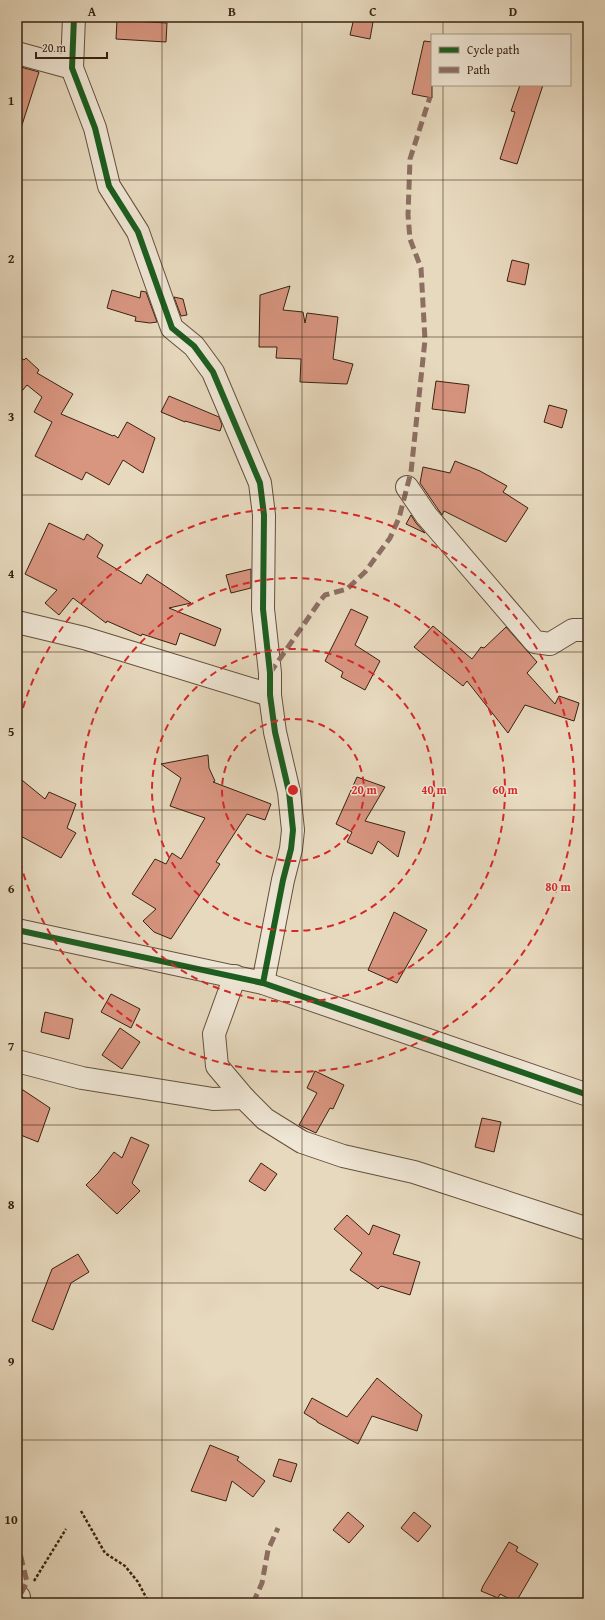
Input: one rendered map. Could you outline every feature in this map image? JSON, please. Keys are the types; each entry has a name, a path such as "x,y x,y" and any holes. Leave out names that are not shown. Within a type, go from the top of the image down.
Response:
{"street":[{"path":"74,17 72,68 95,128 109,186 138,232 172,328 194,346 213,372 260,483 264,515 263,609 270,673 270,694 275,732 289,792 293,830 291,849 283,880 263,983"},
{"path":"17,53 72,68"},
{"path":"407,487 426,515 535,642 550,644 573,630 588,630"},
{"path":"17,622 91,640 270,694"},
{"path":"17,930 263,983 588,1094"},
{"path":"235,976 214,1034 217,1066 244,1098 265,1119 302,1142 343,1156 414,1172 588,1229"},
{"path":"17,1061 82,1078 213,1099 244,1098"}],"path":[{"path":"81,1511 105,1553 125,1566 138,1582 149,1603"},
{"path":"18,1599 37,1576 66,1529"}],"building":[{"path":"354,18 373,22 370,39 350,35"},
{"path":"117,20 167,23 166,42 116,39"},
{"path":"424,41 431,42 432,98 412,94"},
{"path":"17,66 39,72 21,128 17,127"},
{"path":"520,86 543,86 517,164 500,159 515,112 511,111"},
{"path":"512,260 529,264 525,285 507,281"},
{"path":"290,286 283,310 303,312 305,323 307,313 338,317 333,359 353,364 347,384 300,382 301,359 276,358 277,347 259,347 260,295"},
{"path":"112,290 140,298 141,291 146,292 157,322 150,323 135,321 136,317 107,308"},
{"path":"174,297 183,299 187,315 181,316"},
{"path":"17,355 24,360 26,358 39,370 37,373 73,394 61,414 113,436 114,435 118,438 127,422 155,438 143,473 123,460 109,485 86,472 82,480 35,456 52,422 34,412 42,397 27,385 17,397"},
{"path":"436,381 469,385 465,413 432,409"},
{"path":"169,396 219,417 222,425 220,431 185,422 161,412"},
{"path":"549,405 567,410 562,428 544,422"},
{"path":"455,461 480,471 507,486 503,492 528,508 506,542 444,511 442,515 420,483 423,467 450,473"},
{"path":"411,515 416,523 425,533 406,524"},
{"path":"49,523 84,540 87,534 103,545 97,557 141,584 147,574 191,603 169,608 221,629 215,646 180,633 176,645 142,634 141,636 107,621 106,623 73,598 59,615 45,603 57,590 25,574"},
{"path":"251,569 251,588 231,593 226,575"},
{"path":"351,609 368,617 355,645 380,661 365,690 341,677 343,672 325,661"},
{"path":"433,626 472,659 481,647 484,648 506,627 537,662 527,673 555,704 559,696 579,703 574,721 525,705 508,733 467,681 463,686 414,647"},
{"path":"208,755 209,768 215,781 213,782 271,804 265,820 247,814 216,862 220,864 171,939 154,932 143,921 156,909 132,894 155,859 166,864 172,853 181,859 205,818 170,806 181,778 161,764"},
{"path":"17,776 45,799 49,792 76,804 67,828 76,833 61,858 17,834"},
{"path":"357,777 385,787 365,821 405,832 398,857 378,841 372,854 347,842 352,832 336,824"},
{"path":"394,912 427,930 397,983 368,970"},
{"path":"111,994 140,1009 131,1028 101,1012"},
{"path":"45,1012 73,1019 69,1039 41,1032"},
{"path":"120,1028 140,1042 122,1069 102,1055"},
{"path":"315,1071 344,1085 333,1109 330,1108 316,1133 299,1125 317,1093 307,1088"},
{"path":"17,1086 50,1108 38,1142 23,1136 17,1130"},
{"path":"482,1118 501,1122 494,1152 475,1147"},
{"path":"131,1137 149,1145 132,1183 140,1191 117,1214 86,1185 98,1173 114,1152 122,1158"},
{"path":"261,1163 277,1174 265,1191 249,1181"},
{"path":"347,1215 369,1235 373,1225 400,1235 393,1254 420,1262 410,1295 381,1286 378,1289 350,1270 362,1253 334,1229"},
{"path":"78,1254 89,1272 71,1283 53,1330 32,1321 52,1269"},
{"path":"377,1378 422,1415 417,1431 372,1416 358,1444 317,1422 304,1413 312,1398 347,1417"},
{"path":"210,1445 239,1457 237,1460 265,1481 253,1497 232,1481 226,1501 191,1491"},
{"path":"279,1459 297,1464 291,1482 273,1476"},
{"path":"348,1512 364,1526 349,1543 333,1530"},
{"path":"414,1512 431,1526 418,1542 401,1528"},
{"path":"509,1542 518,1547 516,1551 538,1564 516,1602 500,1594 498,1598 481,1591"}],"marked path":[{"path":"270,673 325,595 347,589 365,572 390,538 399,518 411,472 425,340 421,268 410,239 408,215 410,159 430,97"},
{"path":"253,1603 262,1583 268,1550 278,1528"},
{"path":"17,1541 27,1582 19,1597 29,1603"}],"cycle path":[{"path":"74,17 72,68 95,128 109,186 138,232 172,328 194,346 213,372 260,483 264,515 263,609 270,673 270,695 275,732 289,792 293,830 291,849 283,880 263,983"},
{"path":"17,930 263,983 588,1095"}]}
